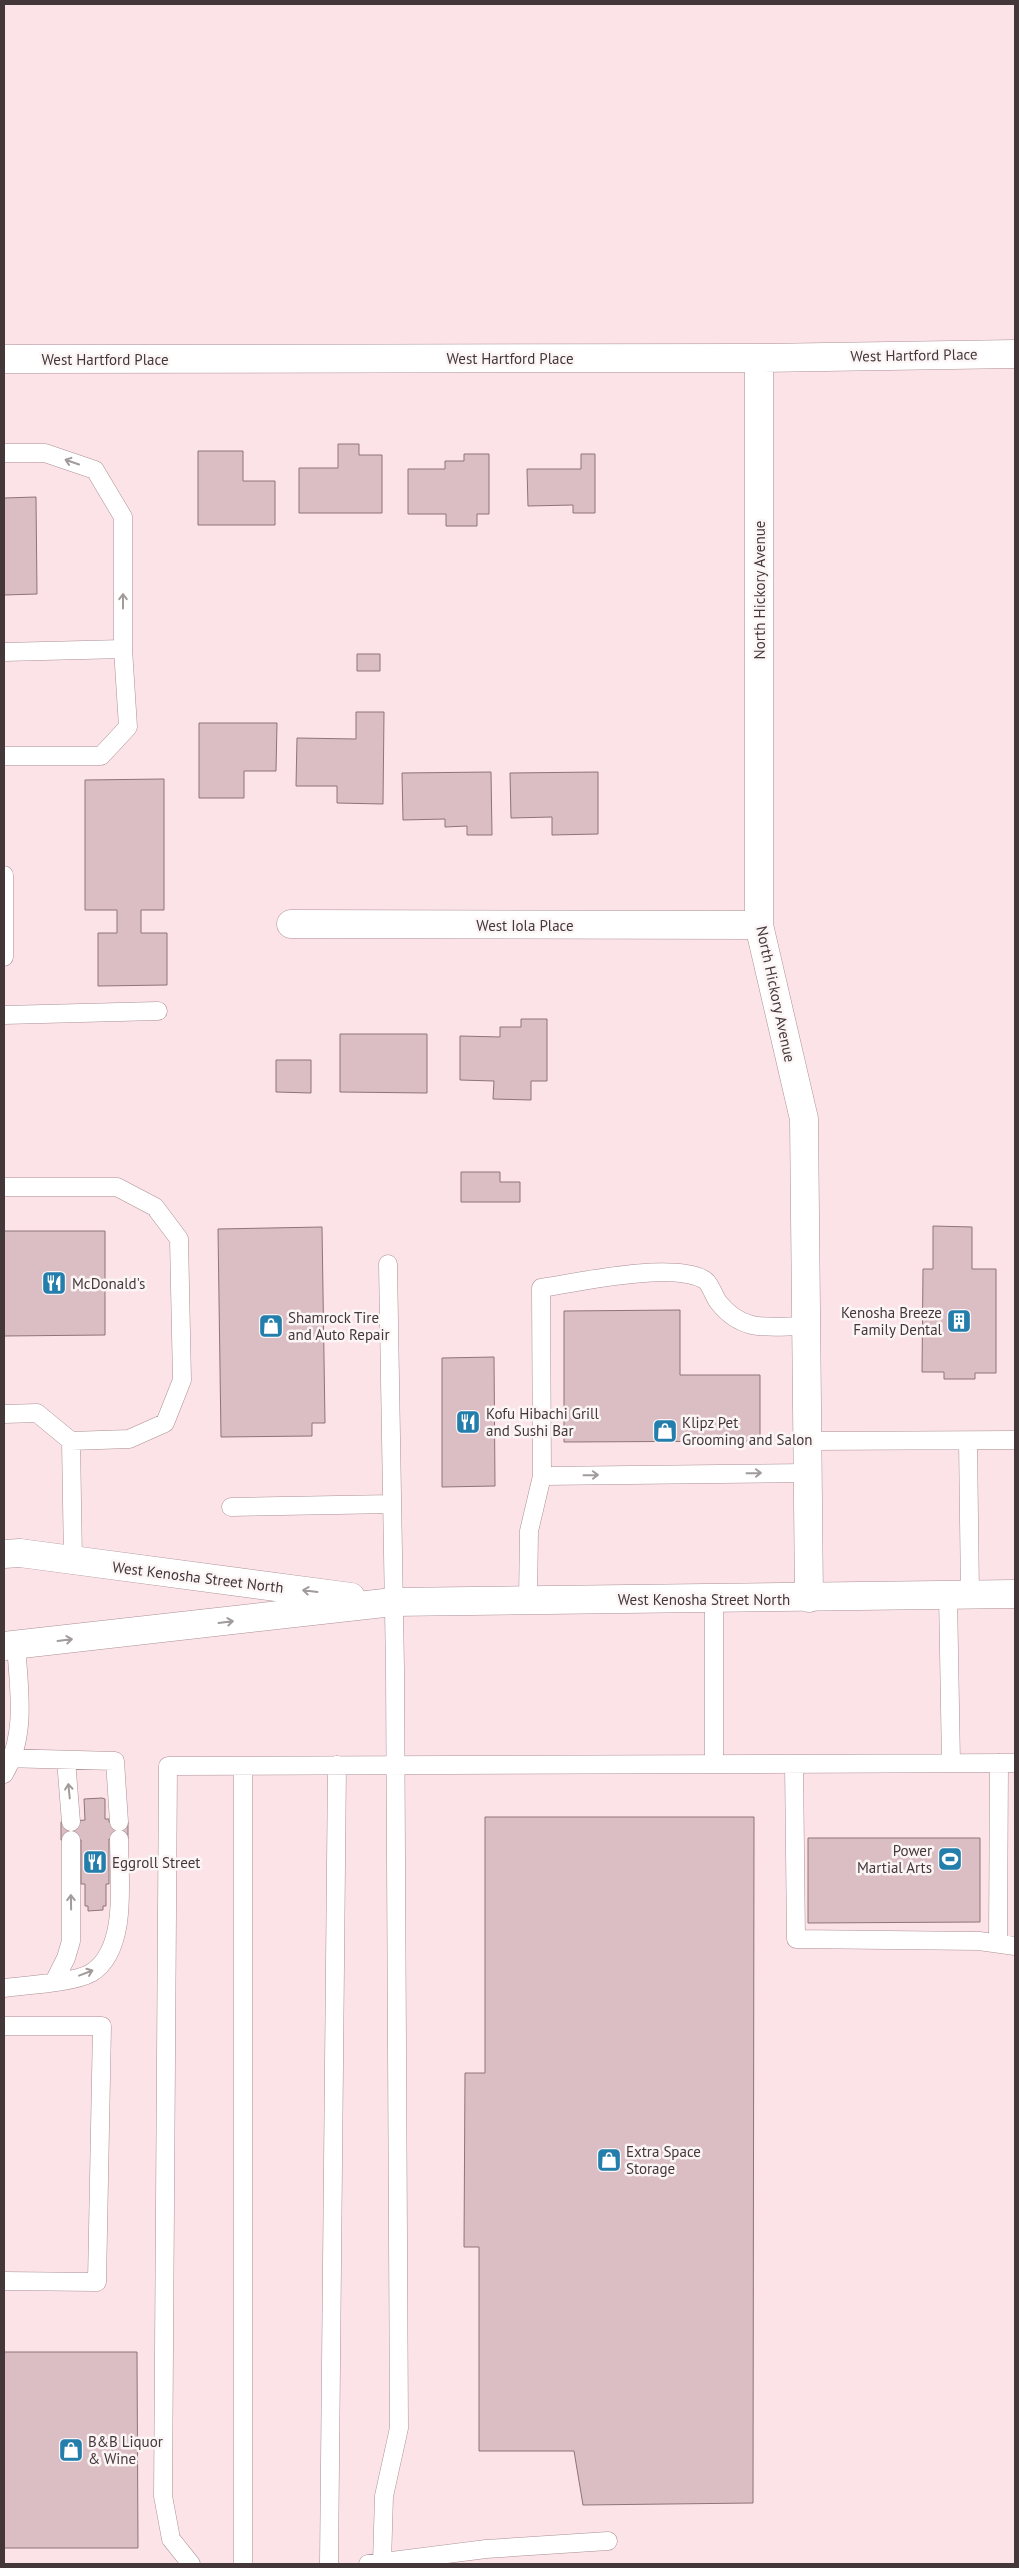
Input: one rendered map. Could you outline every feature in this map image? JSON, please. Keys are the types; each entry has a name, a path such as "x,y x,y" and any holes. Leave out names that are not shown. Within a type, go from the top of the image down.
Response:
{"street":[{"name":"West Hartford Place","path":"4,359 759,358 1015,354"},
{"name":"North Hickory Avenue","path":"759,358 759,925 804,1119 809,1598"},
{"name":"West Iola Place","path":"290,924 759,925"},
{"name":"West Kenosha Street North","path":"4,1554 20,1553 393,1602"},
{"name":"West Kenosha Street North","path":"10,1646 393,1602 1015,1594"}],"lane":[{"path":"4,453 45,453 96,470 123,517 123,649 128,727 100,756 4,756"},
{"path":"4,652 123,649"},
{"path":"4,875 4,957"},
{"path":"4,1015 158,1011"},
{"path":"4,1187 117,1187 155,1208 179,1239 182,1380 165,1423 130,1439 71,1442 37,1413 4,1414"},
{"path":"388,1264 395,1765 399,2428 384,2496 375,2563 486,2549 608,2541"},
{"path":"528,1600 529,1531 542,1476 541,1288 650,1272 689,1274 704,1279 730,1316 748,1326 806,1326"},
{"path":"807,1442 1015,1440"},
{"path":"951,1763 968,1441"},
{"path":"71,1442 73,1560"},
{"path":"542,1476 808,1473"},
{"path":"231,1507 392,1504"},
{"path":"714,1598 714,1764"},
{"path":"4,1988 54,1982 89,1974 103,1964 110,1952 118,1926 119,1831 115,1760 66,1760 7,1764 19,1727 10,1646"},
{"path":"54,1982 66,1958 71,1941 71,1831 66,1760"},
{"path":"191,2564 171,2539 163,2496 168,1766 1007,1763 1007,1944 796,1940 794,1764"},
{"path":"329,2564 337,1765"},
{"path":"243,1766 243,2564"},
{"path":"4,2026 102,2026 97,2282 4,2281"}],"building":[{"path":"338,444 359,444 359,455 382,455 382,513 299,513 299,468 338,468"},
{"path":"198,451 243,451 243,481 275,481 275,525 198,525"},
{"path":"464,454 489,454 489,514 477,514 477,526 446,526 446,514 408,514 408,469 445,469 445,461 464,461"},
{"path":"581,454 595,454 595,513 573,513 573,505 528,506 527,469 581,469"},
{"path":"36,497 37,594 4,595 4,498"},
{"path":"357,654 380,654 380,671 357,671"},
{"path":"356,712 384,712 383,804 337,803 337,786 296,786 297,738 356,739"},
{"path":"199,723 277,723 276,771 244,771 244,798 199,798"},
{"path":"491,772 492,835 467,835 467,826 445,827 445,819 403,820 402,773"},
{"path":"598,772 598,834 552,835 552,817 511,818 510,773"},
{"path":"164,779 164,910 141,910 141,933 167,933 167,985 98,986 98,933 117,933 117,910 85,910 85,780"},
{"path":"521,1019 547,1019 547,1081 531,1081 531,1100 493,1099 494,1081 460,1080 460,1036 500,1037 500,1027 521,1027"},
{"path":"340,1034 427,1034 427,1093 340,1092"},
{"path":"276,1060 311,1060 311,1093 276,1092"},
{"path":"461,1172 500,1172 500,1182 520,1182 520,1202 461,1202"},
{"name":"Kenosha Breeze Family Dental","path":"933,1226 972,1227 972,1269 996,1269 996,1373 975,1373 975,1379 944,1379 944,1372 922,1372 923,1269 933,1269"},
{"name":"Shamrock Tire and Auto Repair","path":"322,1227 325,1423 312,1423 312,1436 221,1437 218,1229"},
{"name":"McDonald's","path":"4,1231 105,1231 105,1335 4,1336"},
{"path":"680,1310 680,1375 760,1375 760,1441 564,1442 564,1311"},
{"name":"Kofu Hibachi Grill and Sushi Bar","path":"494,1357 495,1486 442,1487 442,1358"},
{"name":"Eggroll Street","path":"84,1799 105,1799 105,1819 109,1819 109,1822 128,1822 128,1839 109,1839 109,1884 106,1884 106,1906 103,1906 103,1910 88,1911 88,1906 85,1906 85,1884 81,1884 81,1840 61,1840 61,1822 85,1820"},
{"name":"Extra Space Storage","path":"485,1817 754,1817 753,2503 583,2505 574,2451 479,2451 479,2247 464,2247 465,2073 485,2073"},
{"path":"808,1838 980,1838 980,1922 808,1923"},
{"name":"B&B Liquor & Wine","path":"4,2352 137,2352 138,2548 4,2548"}],"place":[{"name":"McDonald's","path":"54,1283"},
{"name":"Kenosha Breeze Family Dental","path":"959,1321"},
{"name":"Shamrock Tire and Auto Repair","path":"271,1326"},
{"name":"Kofu Hibachi Grill and Sushi Bar","path":"468,1422"},
{"name":"Klipz Pet Grooming and Salon","path":"665,1431"},
{"name":"Power Martial Arts","path":"950,1859"},
{"name":"Eggroll Street","path":"95,1862"},
{"name":"Extra Space Storage","path":"609,2160"},
{"name":"B&B Liquor & Wine","path":"71,2450"}]}
